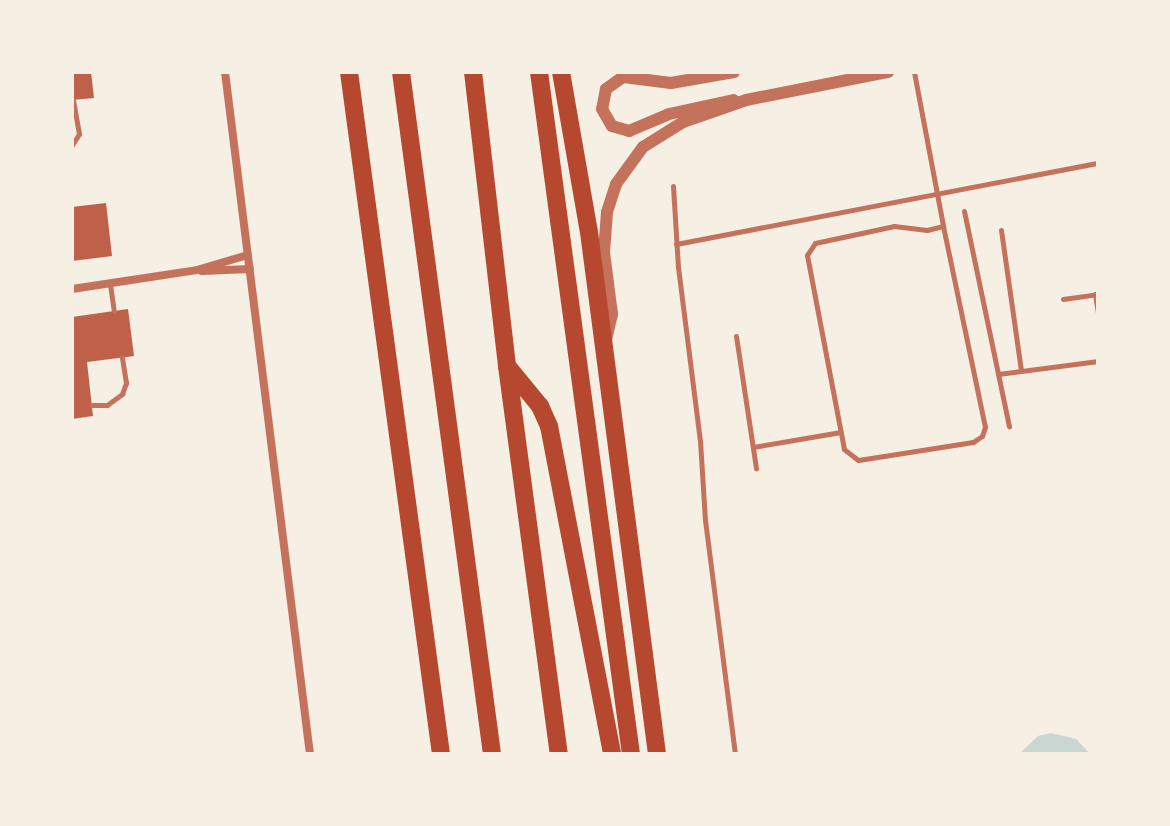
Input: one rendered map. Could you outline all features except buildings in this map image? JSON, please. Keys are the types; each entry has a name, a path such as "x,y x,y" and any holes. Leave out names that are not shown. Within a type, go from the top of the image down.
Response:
{"highway":[{"path":"349,72 441,754"},
{"path":"401,72 492,754"},
{"path":"473,72 507,366 559,754"},
{"path":"539,72 631,754"},
{"path":"561,72 604,347 657,754"},
{"path":"507,366 540,406 549,426 612,754"}],"street":[{"path":"225,72 310,754"},
{"path":"734,72 671,83 617,79 603,96 604,116 612,126 629,131 689,109 888,72"},
{"path":"604,347 612,314 605,227 611,198 623,171 643,147 669,128 746,100"},
{"path":"72,289 197,270 248,255"},
{"path":"197,270 250,269"}],"lane":[{"path":"914,72 984,432 973,442 858,460 846,453 841,432 808,262 810,248 822,241 886,228 927,230 943,226"},
{"path":"72,145 79,134 73,100"},
{"path":"676,244 1098,163"},
{"path":"673,186 676,244 735,754"},
{"path":"964,211 1009,426"},
{"path":"1001,230 1021,371"},
{"path":"110,284 114,311"},
{"path":"1063,299 1097,294 1098,312"},
{"path":"736,336 756,468"},
{"path":"92,405 107,405 122,394 126,383 122,357"},
{"path":"998,374 1098,361"},
{"path":"753,447 841,432"}],"shaded area":[{"path":"1051,733 1076,739 1090,754 1019,754 1038,736"}]}
